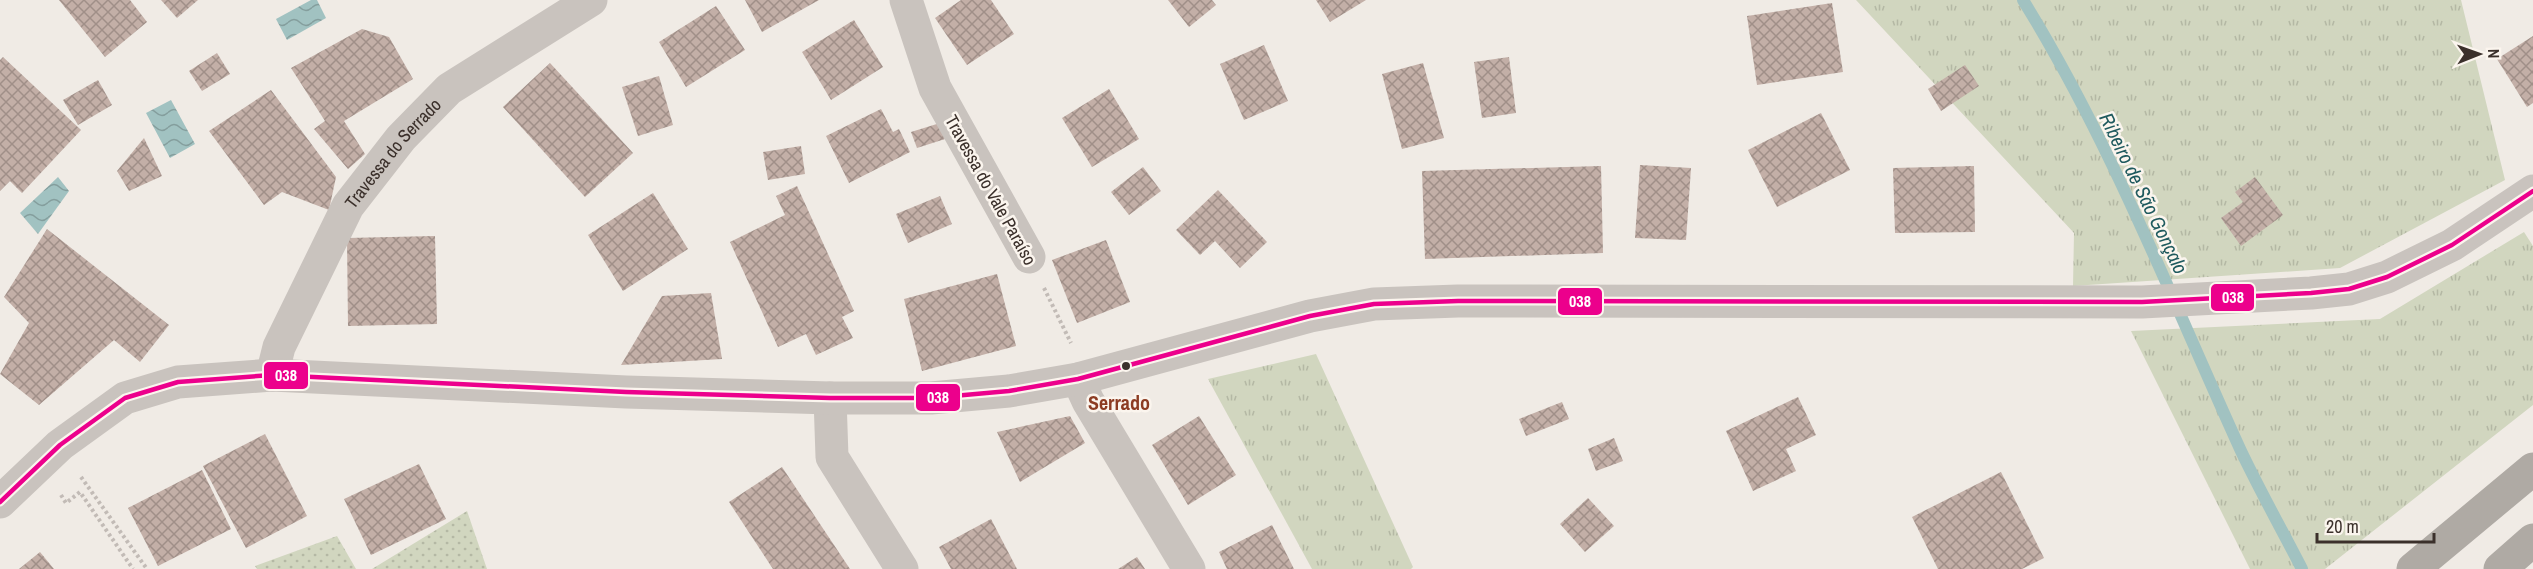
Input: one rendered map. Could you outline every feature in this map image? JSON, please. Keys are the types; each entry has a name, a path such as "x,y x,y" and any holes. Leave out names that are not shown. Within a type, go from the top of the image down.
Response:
{"highway":[{"path":"2413,569 2533,470"},
{"path":"2500,569 2533,540"}],"street":[{"name":"Travessa do Serrado","path":"272,375 279,347 348,206 401,138 449,89 591,0"},
{"name":"Travessa do Vale Paraíso","path":"906,0 935,88 1029,258"},
{"path":"0,502 60,445 125,398 178,382 272,375 626,392 830,398 931,398 1009,391 1083,377 1310,316 1374,304 1458,301 2142,302 2349,289 2387,277 2452,245 2533,191"},
{"path":"1083,377 1088,401 1189,569"},
{"path":"830,398 832,457 902,569"}],"path":[{"name":"Travessa do Vale Paraíso","path":"1029,258 1083,377"},
{"path":"78,474 147,569"},
{"path":"66,491 60,496 66,503 80,492 133,569"}],"green space":[{"path":"1856,0 2461,0 2505,180 2340,268 2073,286 2074,233"},
{"path":"2524,232 2533,246 2533,405 2325,569 2250,569 2131,331 2380,319"},
{"path":"1316,354 1413,567 1411,569 1312,569 1208,379"},
{"path":"467,511 487,569 372,569"},
{"path":"337,536 356,569 257,569 255,566"}],"water":[{"path":"311,0 317,0 326,18 287,40 276,19"},
{"path":"171,100 195,144 170,158 146,113"},
{"path":"58,177 69,191 38,234 20,213"}],"building":[{"path":"59,0 130,0 147,22 105,57"},
{"path":"161,0 198,0 177,18"},
{"path":"745,0 819,0 762,32"},
{"path":"961,0 991,0 1014,34 967,65 935,18"},
{"path":"1168,0 1212,0 1216,5 1189,27"},
{"path":"1316,0 1366,0 1330,22"},
{"path":"1832,3 1843,72 1757,85 1747,16"},
{"path":"716,6 745,50 686,87 659,42"},
{"path":"854,20 883,67 831,100 802,52"},
{"path":"362,29 389,37 413,79 344,121 365,154 348,169 314,129 325,121 291,68"},
{"path":"2533,36 2533,103 2527,107 2497,59"},
{"path":"1264,45 1288,101 1244,120 1220,64"},
{"path":"217,53 230,74 202,91 189,71"},
{"path":"3,57 81,130 22,193 10,181 0,191 0,60"},
{"path":"1509,57 1516,113 1482,118 1474,62"},
{"path":"550,63 633,153 585,197 503,107"},
{"path":"1423,63 1444,138 1402,149 1382,74"},
{"path":"1965,65 1979,86 1941,111 1928,89"},
{"path":"659,76 673,125 638,136 622,87"},
{"path":"98,80 112,105 78,125 63,100"},
{"path":"1109,89 1139,139 1092,167 1062,118"},
{"path":"271,90 336,177 329,210 282,192 264,205 209,131"},
{"path":"881,109 893,132 899,129 910,152 849,183 826,136"},
{"path":"1821,113 1850,170 1777,207 1748,150"},
{"path":"940,123 945,139 917,148 911,132"},
{"path":"144,138 162,176 129,191 117,171"},
{"path":"801,146 805,174 768,180 763,152"},
{"path":"1640,165 1691,168 1686,240 1635,238"},
{"path":"1601,166 1603,253 1425,259 1422,171"},
{"path":"1974,166 1975,232 1895,233 1893,168"},
{"path":"1143,167 1161,191 1129,215 1111,192"},
{"path":"2255,177 2283,215 2241,246 2221,218 2243,202 2235,192"},
{"path":"797,186 854,311 842,317 853,338 816,355 806,334 778,347 730,242 785,215 776,196"},
{"path":"1218,190 1267,242 1240,268 1215,241 1200,255 1176,230"},
{"path":"653,193 688,249 623,291 588,235"},
{"path":"940,196 952,224 908,243 896,214"},
{"path":"47,229 169,325 140,362 114,340 39,405 0,374 29,323 4,297"},
{"path":"435,236 437,324 348,326 347,238"},
{"path":"1106,240 1130,302 1077,323 1052,260"},
{"path":"997,274 1016,346 922,371 904,299"},
{"path":"711,293 722,359 621,365 662,296"},
{"path":"1798,397 1816,435 1786,449 1796,471 1753,491 1726,431"},
{"path":"1562,402 1569,419 1526,436 1519,419"},
{"path":"1070,416 1085,443 1020,482 997,432"},
{"path":"1199,416 1236,475 1188,505 1152,445"},
{"path":"265,434 307,516 246,548 203,466"},
{"path":"1614,438 1623,461 1596,471 1588,449"},
{"path":"419,464 446,519 371,555 344,499"},
{"path":"782,467 850,569 773,569 729,502"},
{"path":"202,470 231,529 158,566 128,508"},
{"path":"2001,472 2044,558 2022,569 1938,569 1912,517"},
{"path":"1588,498 1614,526 1585,552 1560,524"},
{"path":"991,519 1017,569 951,569 939,547"},
{"path":"1272,525 1294,569 1227,569 1219,552"},
{"path":"40,552 54,569 19,569"},
{"path":"1137,557 1145,569 1118,569"}],"waterway":[{"name":"Ribeiro de São Gonçalo","path":"2023,0 2055,54 2112,165 2241,451 2302,569"}],"transit line":[{"name":"038","path":"0,502 60,445 125,398 178,382 272,375 626,392 830,398 931,398 1009,391 1078,379 1310,316 1374,304 1458,301 2142,302 2311,293 2349,289 2387,277 2452,245 2533,191"}],"district":[{"name":"Serrado","path":"1119,402"}]}
